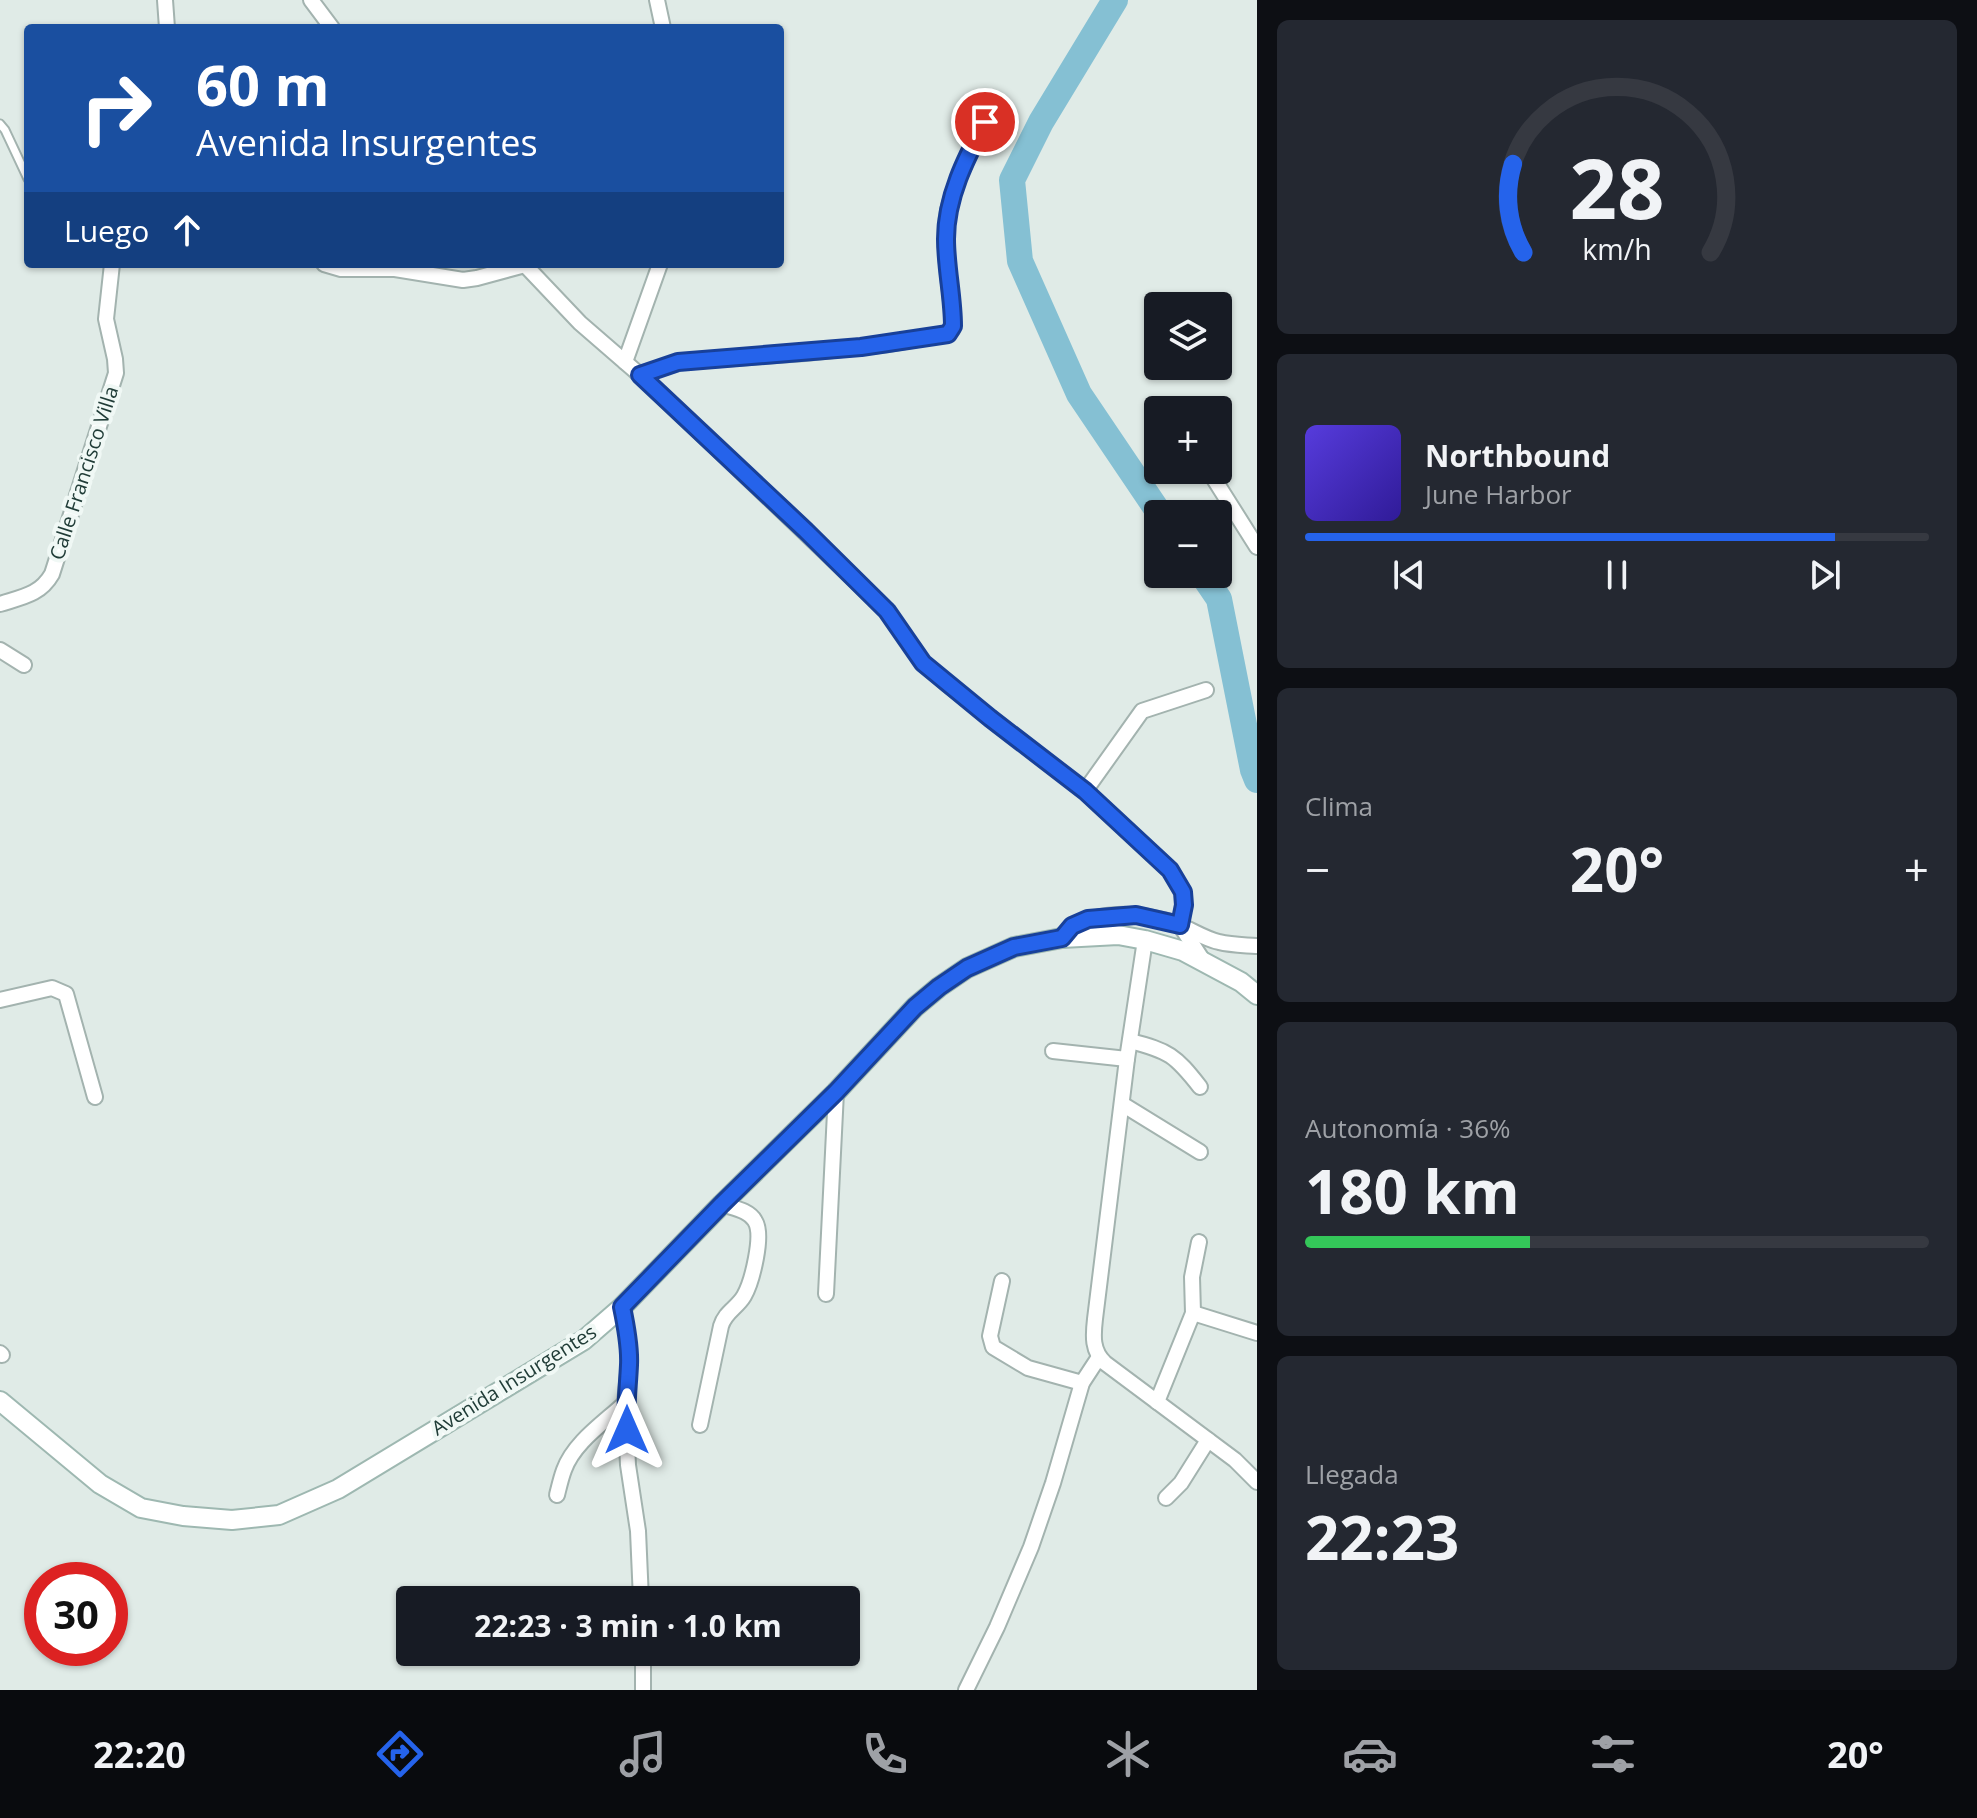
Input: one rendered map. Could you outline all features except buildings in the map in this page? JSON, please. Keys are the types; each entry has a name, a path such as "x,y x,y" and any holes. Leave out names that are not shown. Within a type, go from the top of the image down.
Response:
{"main road":[{"name":"Avenida Insurgentes","path":"0,1401 100,1484 141,1508 183,1516 232,1520 279,1515 338,1489 584,1340 622,1307 836,1092 915,1007 967,968 1014,947 1062,938 1118,935 1183,951 1241,982 1257,995"}],"street":[{"path":"165,0 167,24"},
{"path":"311,0 329,24"},
{"path":"657,0 662,24"},
{"path":"640,375 678,362 819,352 948,334 953,326 946,244 948,212 974,142 999,106"},
{"name":"Calle Francisco Villa","path":"0,604 40,589 52,574 116,373 106,319 111,268"},
{"path":"338,268 395,269 463,280 513,268"},
{"path":"527,268 570,313 806,531 887,611 923,663 1085,791 1170,870 1183,892 1180,925 1203,961"},
{"path":"625,362 659,268"},
{"path":"1217,484 1256,543"},
{"path":"0,650 24,665"},
{"path":"1085,791 1142,711 1206,690"},
{"path":"1062,938 1072,926 1088,919 1136,915 1180,925 1219,942 1256,946"},
{"path":"1145,940 1127,1059 1094,1333 1095,1350 1099,1357 1235,1460 1257,1482"},
{"path":"0,1000 52,988 66,994 95,1097"},
{"path":"1130,1041 1171,1054 1200,1087"},
{"path":"1053,1051 1127,1059"},
{"path":"826,1294 836,1092"},
{"path":"1122,1104 1200,1152"},
{"path":"700,1425 721,1326 749,1285 759,1232 753,1218 746,1212 722,1204"},
{"path":"1157,1402 1193,1313 1192,1277 1199,1242"},
{"path":"1002,1281 990,1336 993,1347 1028,1368 1082,1383"},
{"path":"622,1307 629,1363 625,1403 628,1465 638,1531 640,1586"},
{"path":"1193,1313 1257,1333"},
{"path":"966,1690 1008,1604 1031,1547 1082,1383 1099,1357"},
{"path":"557,1495 564,1468 581,1443 625,1403"},
{"path":"1166,1498 1181,1483 1208,1440"},
{"path":"643,1666 643,1690"}],"lane":[{"path":"0,124 24,170"}],"waterway":[{"path":"1115,0 1041,122 1012,180 1020,261 1079,394 1151,500"},
{"path":"1212,588 1219,599 1257,780"}],"route":[{"path":"627,1430 625,1403 629,1363 622,1307 836,1092 915,1007 967,968 1014,947 1062,938 1072,926 1088,919 1136,915 1180,925 1183,892 1170,870 1085,791 923,663 887,611 640,375 678,362 805,353 948,334 952,330 953,319 946,223 958,180 985,122"}]}
